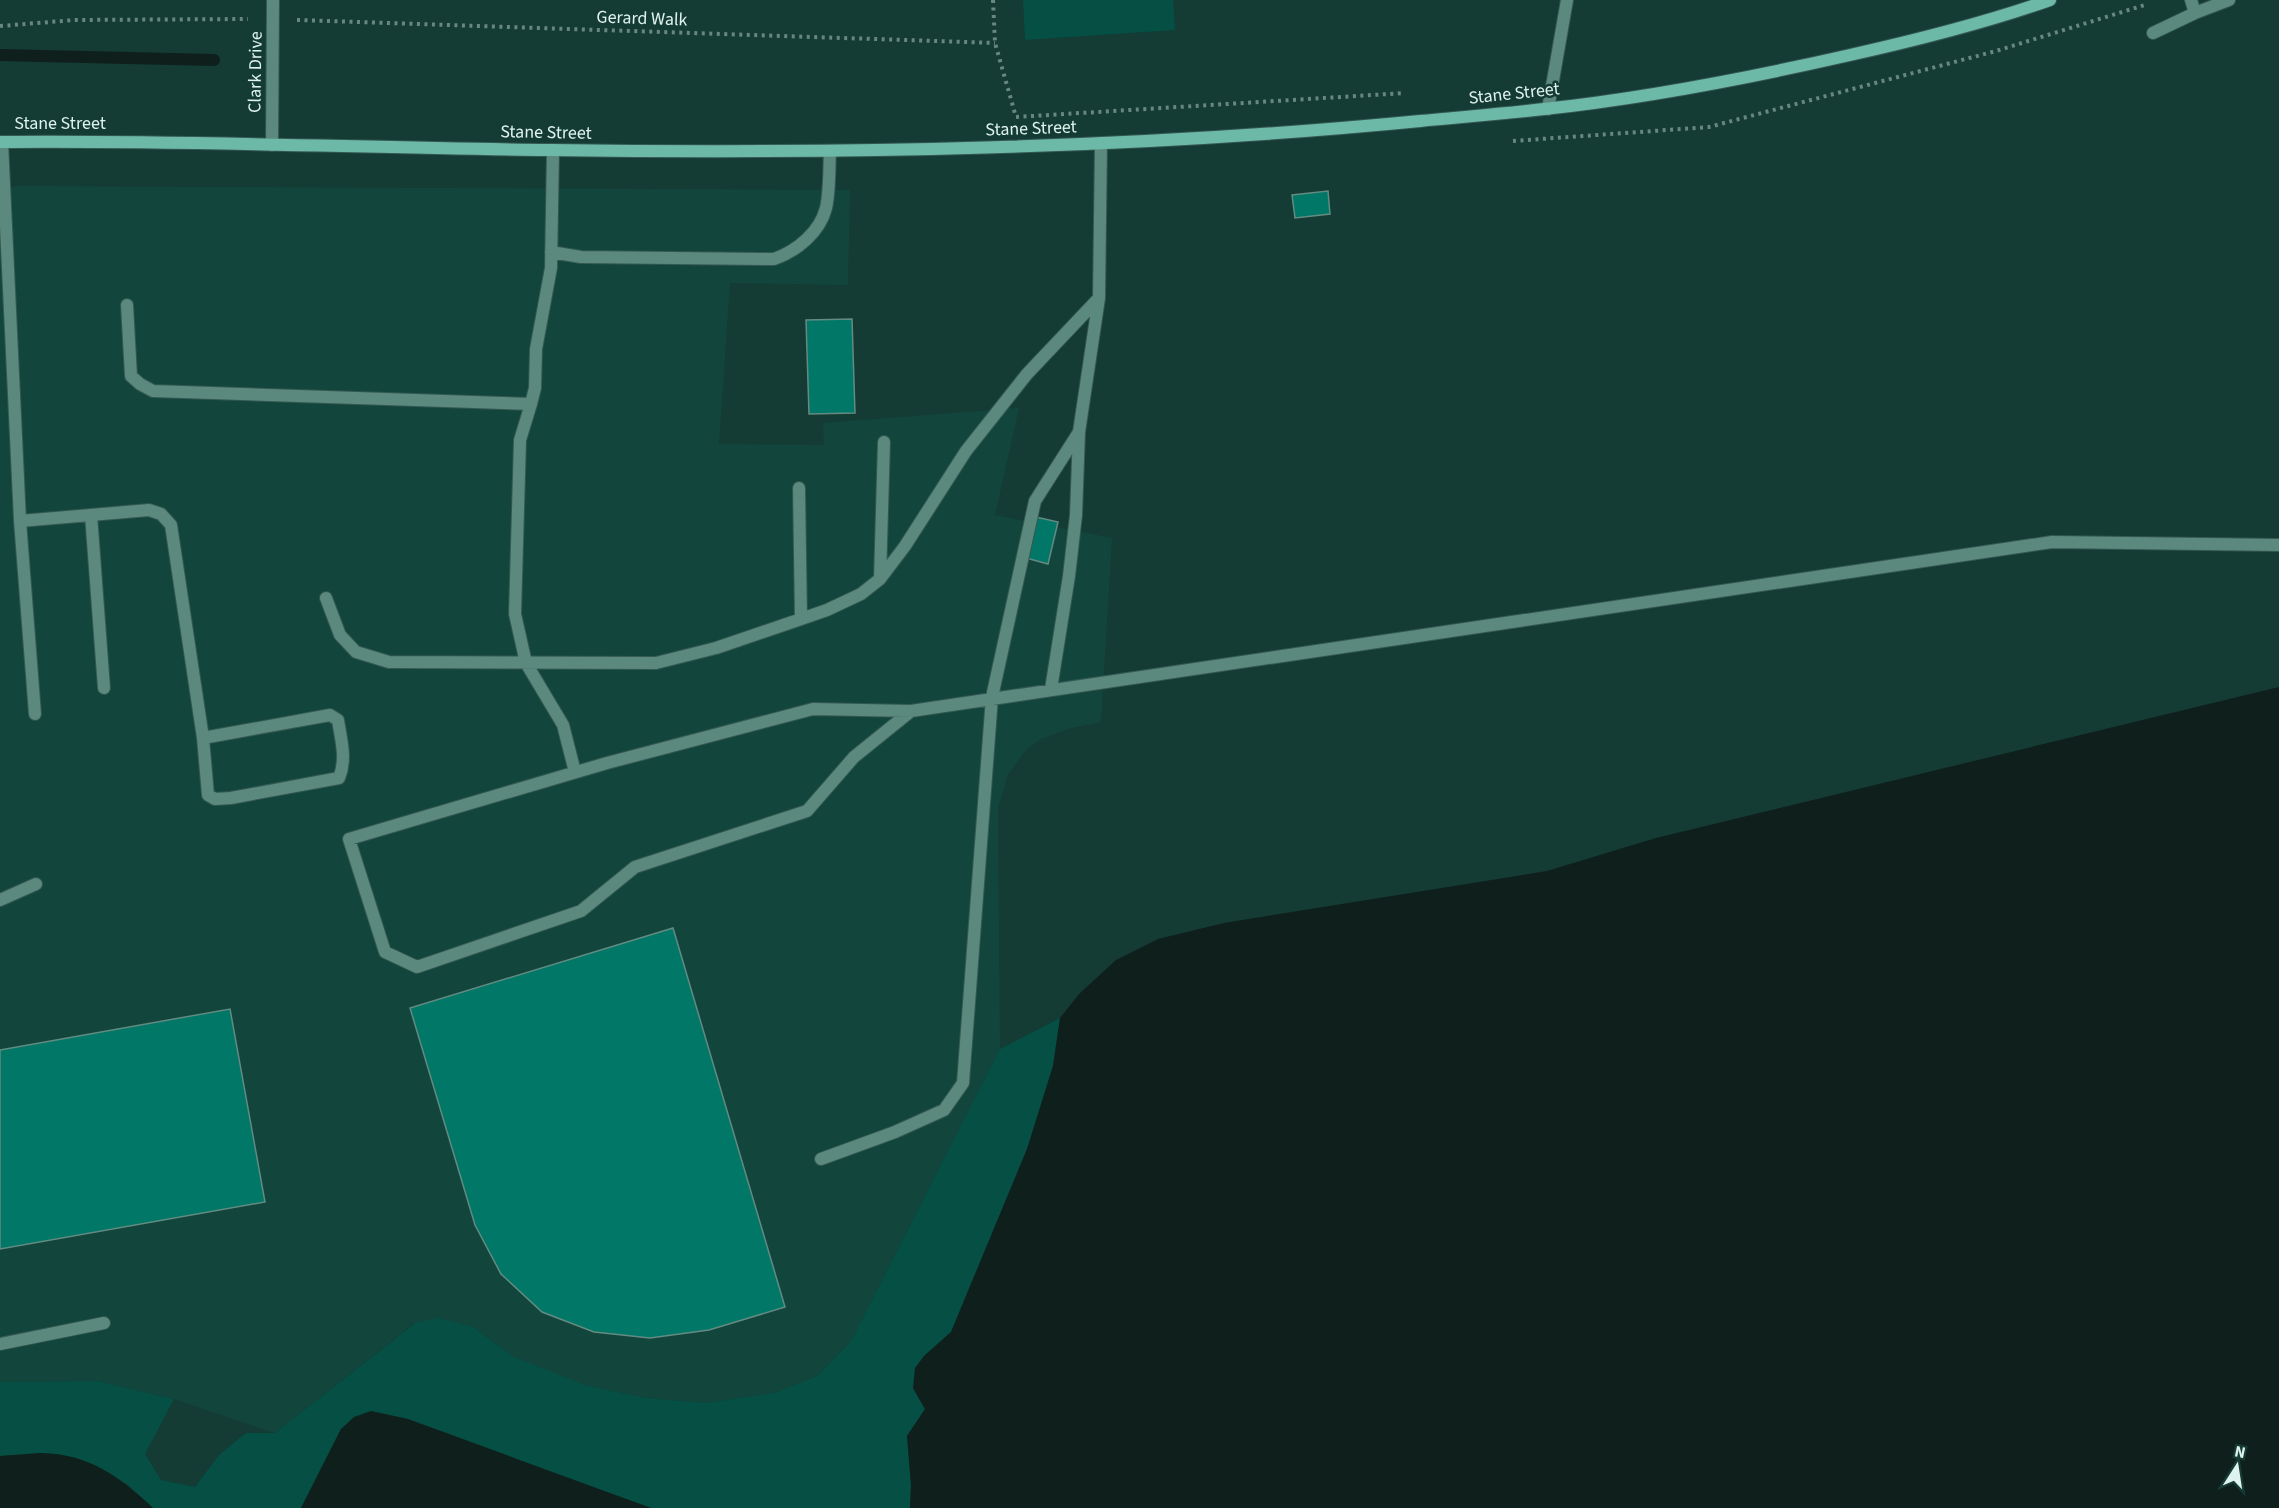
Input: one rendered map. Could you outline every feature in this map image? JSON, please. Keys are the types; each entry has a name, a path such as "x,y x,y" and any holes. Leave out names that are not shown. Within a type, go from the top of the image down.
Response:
{"street":[{"name":"Clark Drive","path":"272,145 273,0"},
{"path":"1548,109 1568,0"},
{"name":"Stane Street","path":"1,142 93,141 553,150 830,151 1149,142 1374,126 1548,109 1689,88 1919,39 2050,0"},
{"path":"2191,0 2195,13"},
{"path":"2153,33 2229,0"},
{"path":"1,142 20,521 34,714"},
{"path":"1051,689 1069,576 1076,514 1079,432 1099,298 1101,143"},
{"path":"553,150 551,268 536,349 535,388 520,440 515,614 526,663 563,725 576,772"},
{"path":"551,252 581,257 774,259 790,254 804,242 826,209 830,151"},
{"path":"327,598 340,634 356,652 389,662 656,663 716,648 827,610 861,594 880,579 906,546 966,451 1027,374 1099,298"},
{"path":"127,305 131,376 153,391 531,404"},
{"path":"821,1159 895,1132 944,1110 963,1083 992,697 1035,501 1079,432"},
{"path":"880,579 884,442"},
{"path":"799,488 801,619"},
{"path":"20,521 149,510 161,514 171,525 203,738 208,795 215,799 231,798 339,778 343,768 344,756 338,720 330,715 203,738"},
{"path":"91,515 104,688"},
{"path":"911,711 854,757 807,811 635,867 582,911 417,966 385,952 349,839 576,772 813,709 911,711 992,697 2052,542 2279,545"},
{"path":"0,900 36,884"},
{"path":"0,1344 104,1323"}],"path":[{"path":"993,0 994,43 1016,117 1417,92"},
{"name":"Gerard Walk","path":"0,26 75,20 273,19 994,43"}],"shaded area":[{"path":"1023,0 1173,0 1175,30 1025,40"},
{"path":"16,186 850,190 848,285 730,283 719,444 824,445 823,423 1019,408 995,515 1112,538 1101,722 1067,729 1041,739 1026,750 1008,774 998,808 1000,1049 851,1341 817,1376 774,1393 706,1403 646,1398 585,1385 552,1374 514,1357 473,1327 414,1323 275,1433 174,1399 97,1381 0,1382 0,188"},
{"path":"2279,687 2279,1508 910,1508 911,1485 907,1436 925,1409 913,1388 915,1368 924,1356 951,1332 1027,1149 1053,1066 1060,1018 1079,994 1116,960 1158,939 1224,923 1547,871 1656,838"},
{"path":"1060,1018 1053,1066 1027,1149 951,1332 924,1356 913,1388 925,1409 907,1436 911,1485 910,1508 651,1508 632,1501 341,1429 301,1508 153,1508 127,1484 41,1453 0,1456 0,1382 97,1381 174,1399 145,1454 161,1480 195,1487 219,1455 246,1433 275,1433 415,1323 439,1318 473,1327 514,1357 585,1385 646,1398 706,1403 774,1393 817,1376 851,1341 1000,1049"},
{"path":"371,1411 408,1419 651,1508 301,1508 341,1429 354,1417"},
{"path":"58,1454 89,1462 128,1486 153,1508 0,1508 0,1456"}],"building":[{"path":"1328,191 1330,214 1295,218 1292,195"},
{"path":"852,319 855,413 809,414 806,320"},
{"path":"1036,517 1058,522 1048,564 1026,558"},
{"path":"673,928 785,1307 709,1330 650,1338 594,1332 542,1312 501,1274 475,1225 410,1008"},
{"path":"230,1009 265,1202 0,1249 0,1050"}],"waterway":[{"path":"0,55 214,60"}]}
